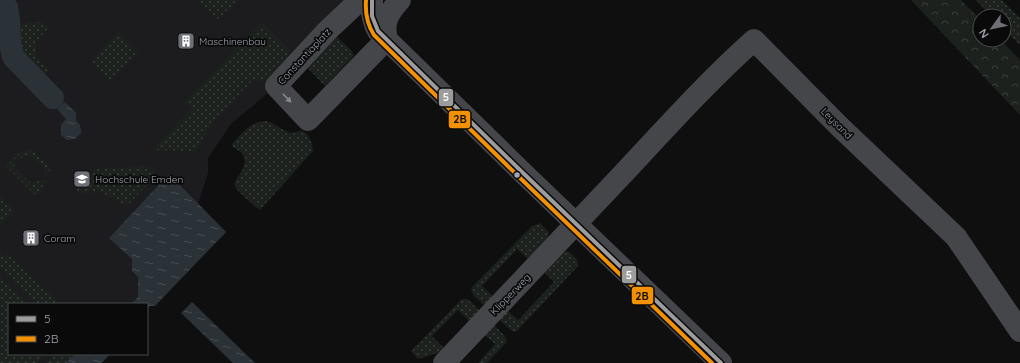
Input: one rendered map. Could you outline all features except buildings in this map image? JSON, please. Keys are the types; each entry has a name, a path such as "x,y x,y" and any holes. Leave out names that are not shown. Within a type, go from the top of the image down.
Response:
{"street":[{"name":"Constantiaplatz","path":"360,0 328,30 276,86 308,120 387,39"},
{"path":"372,0 371,9 374,24 387,39 721,363"},
{"path":"387,39 385,25 388,15 400,0"},
{"name":"Leysand","path":"576,224 737,54 754,40 840,127 956,237 1020,331"},
{"name":"Klipperweg","path":"444,363 576,224"}],"shaded area":[{"name":"Hochschule Emden","path":"0,0 360,0 276,86 231,124 208,158 208,173 198,204 169,175 110,237 132,259 132,271 138,277 138,297 132,303 8,303 8,355 74,355 66,363 0,363"}],"green space":[{"path":"198,0 236,0 237,1 218,19"},
{"path":"911,0 961,0 972,11 972,48 1009,48 1020,60 1020,115"},
{"path":"976,0 1002,0 1010,8 984,8"},
{"path":"1012,10 1020,18 1020,45 1012,37"},
{"path":"43,22 49,27 36,42 36,57 50,70 41,79 19,56 19,23"},
{"path":"262,23 290,51 274,74 263,82 254,79 214,120 196,151 152,150 192,109 184,102"},
{"path":"118,32 138,51 110,81 91,62"},
{"path":"331,36 337,37 352,51 354,56 325,86 305,65"},
{"path":"258,122 271,122 290,133 301,131 304,132 310,139 313,151 260,210 235,186 236,179 244,167 245,162 241,152 233,147 232,144 249,127"},
{"path":"32,150 50,167 50,172 44,174 45,169 31,156 17,159 14,167 32,184 43,179 46,182 36,196 6,166 20,152"},
{"path":"148,166 155,172 154,177 129,204 122,203 99,192 82,194 77,191 77,189 95,169"},
{"path":"0,196 14,210 0,225"},
{"path":"540,223 549,232 548,237 528,259 517,249 482,286 493,296 484,305 473,295 471,288 532,226"},
{"path":"0,251 5,256 8,254 59,303 37,303 0,268"},
{"path":"568,251 577,259 578,266 516,332 512,331 498,319 507,310 518,320 554,282 545,272 564,252"},
{"path":"0,277 28,303 8,303 8,355 45,355 37,363 0,363"},
{"path":"462,299 468,299 479,310 469,321 458,310 432,336 444,348 440,352 418,359 411,351"},
{"path":"493,324 504,335 507,342 487,363 478,363 495,344 485,335"},
{"path":"54,355 74,355 66,363 46,363"}],"water":[{"path":"9,0 14,0 18,4 19,56 41,79 32,88 2,57 0,10"},
{"path":"65,102 76,113 76,120 80,125 81,133 75,139 67,140 61,135 61,125 66,119 57,109"},
{"path":"169,174 226,232 155,306 150,306 148,308 148,303 132,303 138,297 138,277 132,271 132,259 109,238"},
{"path":"192,302 255,363 233,363 181,313"},
{"path":"74,355 109,355 102,363 66,363"}],"waterway":[{"path":"5,4 9,17 10,45 14,58 53,98"}],"transit line":[{"name":"2B","path":"366,0 367,18 374,35 712,363"},
{"name":"5","path":"372,0 372,16 378,31 721,363"}],"place":[{"name":"Maschinenbau","path":"186,41"},
{"name":"Hochschule Emden","path":"82,179"},
{"name":"Coram","path":"31,238"}]}
